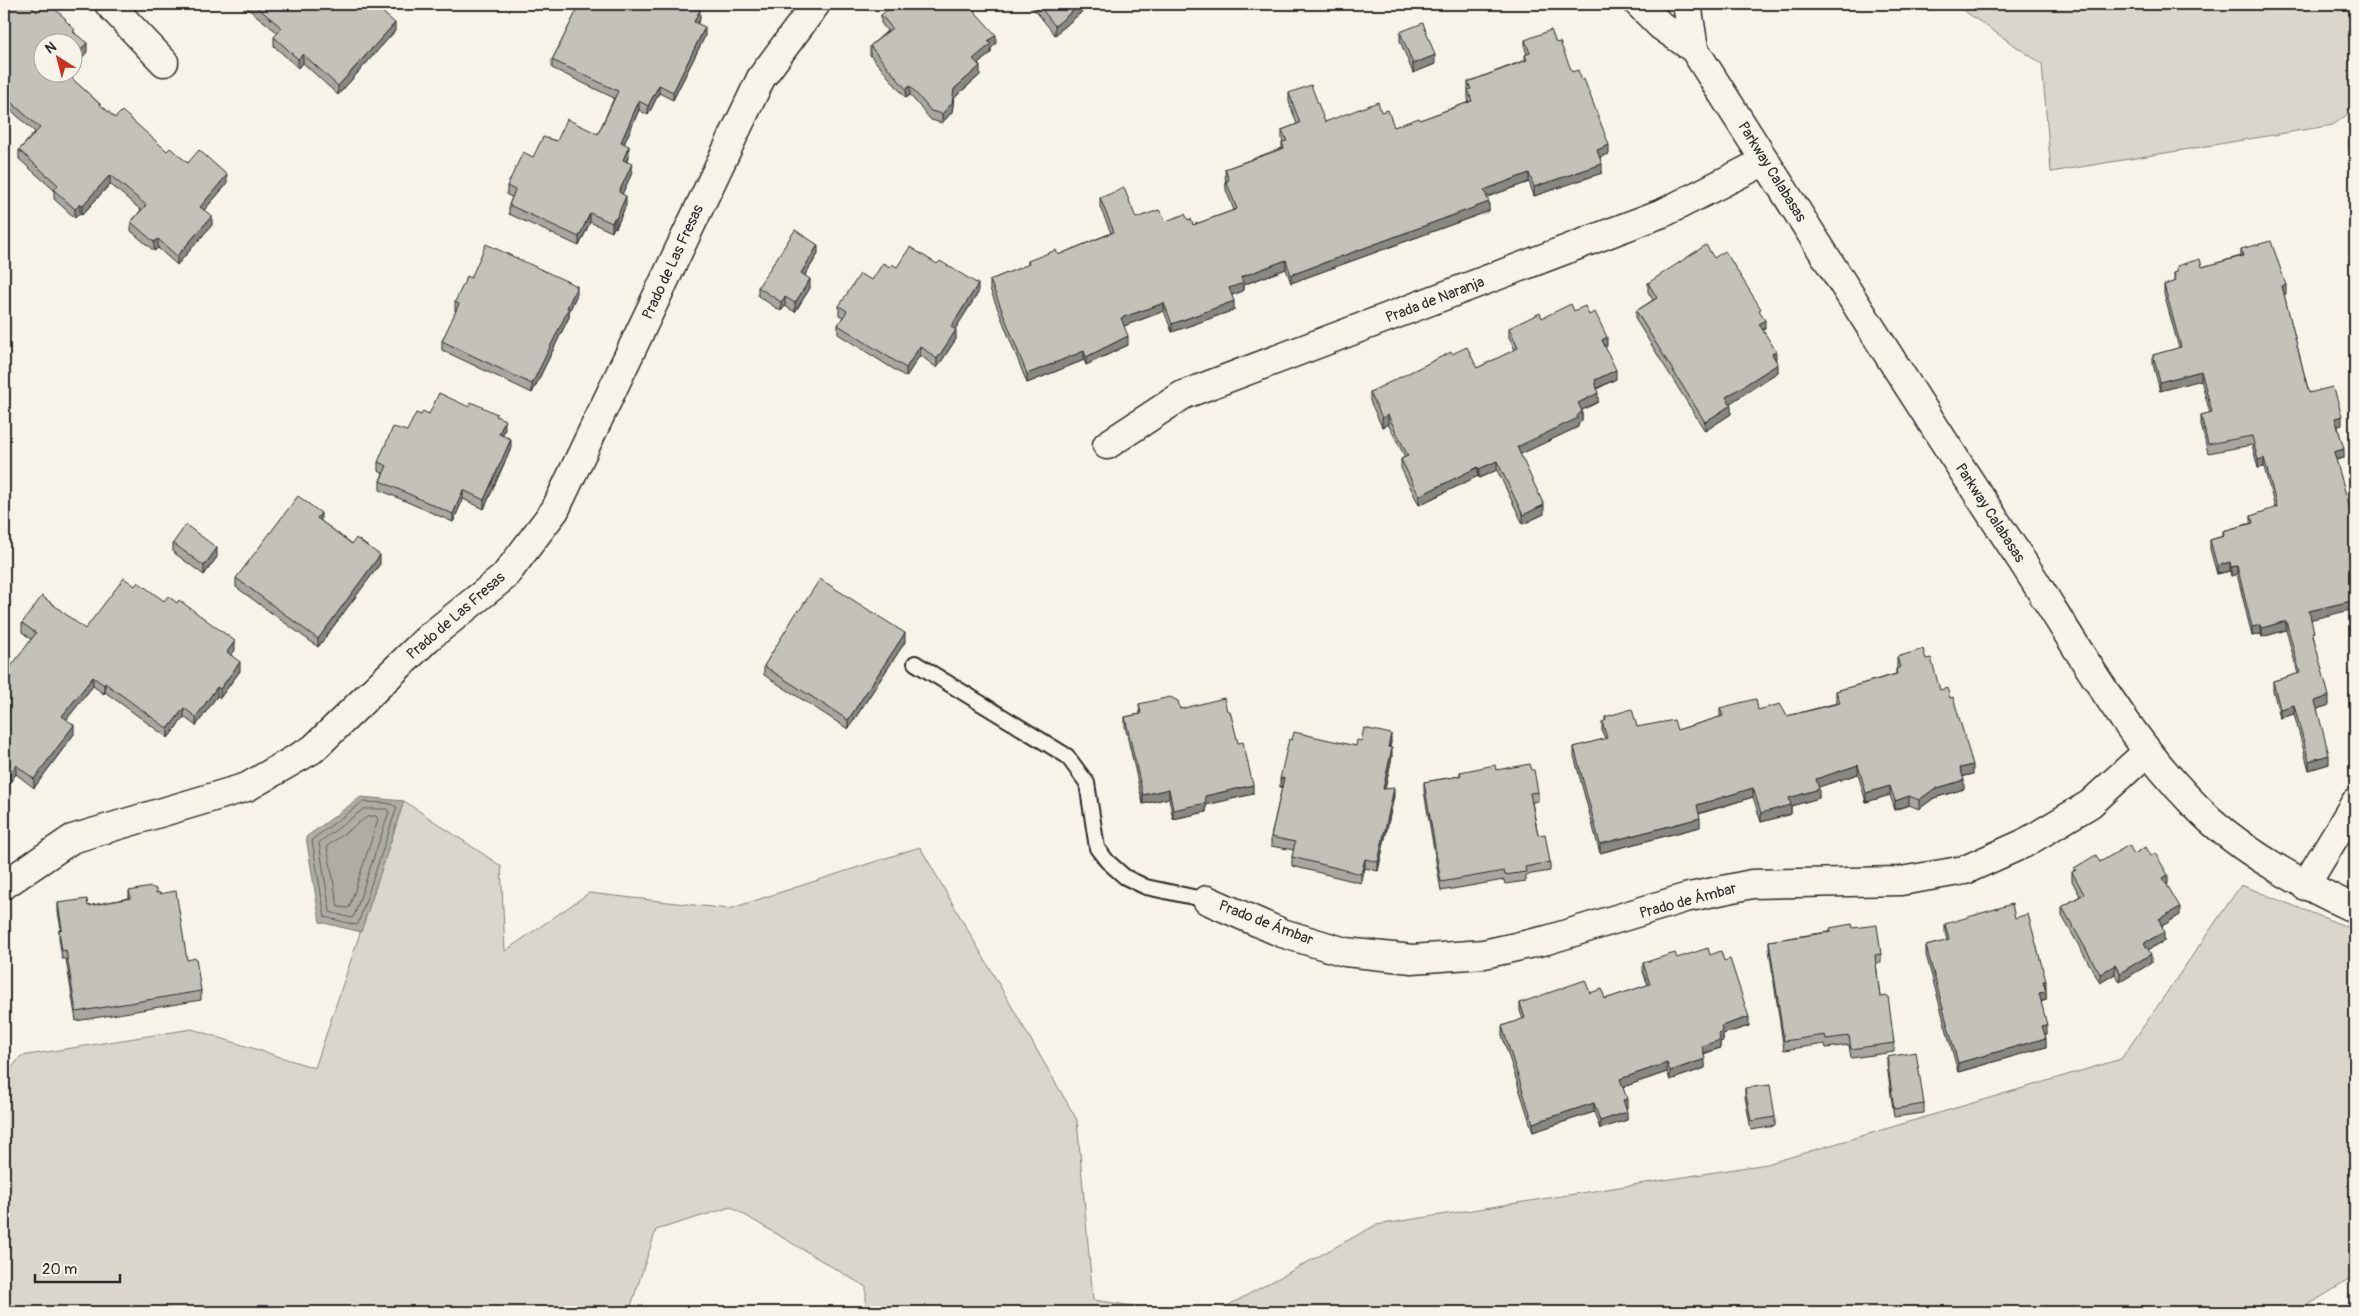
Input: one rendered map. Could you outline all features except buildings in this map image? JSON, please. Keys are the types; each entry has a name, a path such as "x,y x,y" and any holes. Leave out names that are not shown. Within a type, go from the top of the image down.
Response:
{"street":[{"path":"109,4 164,62"},
{"name":"Prado de Las Fresas","path":"4,885 72,839 247,788 313,749 428,638 504,577 555,510 760,78 816,4"},
{"name":"Parkway Calabasas","path":"1639,4 1661,26 1694,49"},
{"name":"Parkway Calabasas","path":"1686,4 1694,49 1896,369 2147,752 2210,820 2257,856 2306,886 2355,909"},
{"name":"Prada de Naranja","path":"1107,445 1183,395 1665,212 1765,161"},
{"name":"Prado de Ámbar","path":"1207,900 1282,933 1345,952 1412,959 1484,954 1547,940 1685,898 1752,884 1901,881 1965,870 2025,843 2090,804 2147,752"},
{"path":"2306,886 2355,804"}],"lane":[{"path":"915,663 1067,756 1087,784 1097,848 1107,861 1124,877 1146,887 1207,900"}],"shaded area":[{"path":"1954,4 2355,4 2355,109 2333,125 2051,172 2042,64"},
{"path":"404,801 501,866 505,951 589,893 729,909 920,847 1077,1120 1093,1300 1174,1312 866,1312 866,1287 731,1207 656,1230 629,1312 4,1312 4,1078 21,1056 192,1029 315,1068"},
{"path":"2241,885 2355,930 2355,1276 2297,1312 1216,1312 1376,1225 1767,1164 2121,1059"}],"water":[{"path":"361,797 404,801 361,932 320,922 306,837"}]}
